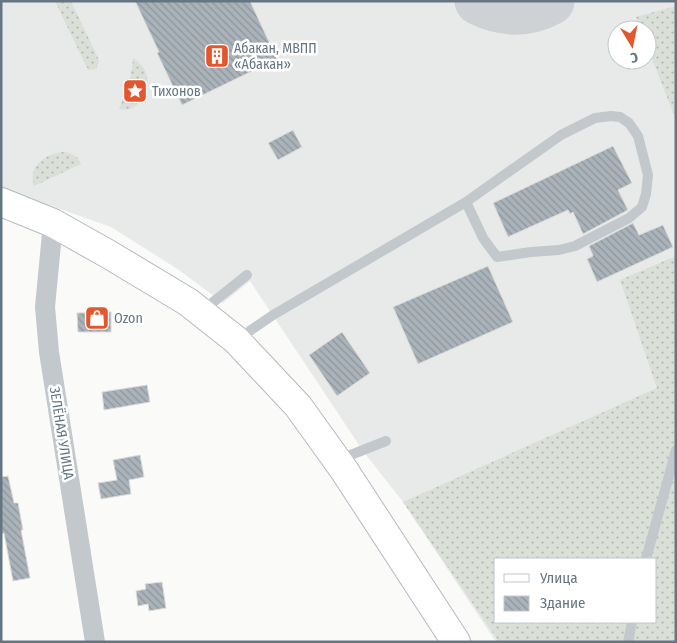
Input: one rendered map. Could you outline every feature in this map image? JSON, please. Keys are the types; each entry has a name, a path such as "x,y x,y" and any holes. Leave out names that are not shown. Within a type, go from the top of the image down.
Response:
{"main road":[{"path":"1,202 53,223 116,259 188,302 236,340 298,406 337,461 456,642"}],"street":[{"name":"ЗЕЛЁНАЯ УЛИЦА","path":"53,223 45,307 49,352 95,642"}],"lane":[{"path":"236,340 273,315 466,202 561,135 595,118 611,116 620,117 629,123 638,136 648,175 646,194 642,207 629,218 576,246 559,250 497,257 483,238 466,202"},
{"path":"202,312 247,275"},
{"path":"337,461 386,441"},
{"path":"646,558 676,450"},
{"path":"628,642 632,623"}],"shaded area":[{"path":"1,1 676,1 676,642 496,642 403,502 363,451 250,281 223,303 179,270 111,227 1,188"},
{"path":"55,1 71,1 98,58 99,62 96,69 89,70 86,66"},
{"path":"676,6 676,120 656,70 657,20 637,20 636,17"},
{"path":"133,58 144,68 147,86 138,104 126,110 119,109 130,78"},
{"path":"64,152 74,155 81,164 34,186 33,172 40,162 51,155"},
{"path":"676,256 676,642 499,642 403,502 657,388 620,280"}],"building":[{"name":"Абакан, МВПП «Абакан»","path":"135,1 250,1 277,59 182,105"},
{"path":"293,130 302,147 278,160 268,143"},
{"path":"613,146 632,183 618,190 628,210 583,234 573,212 570,214 568,210 508,237 493,203"},
{"path":"633,223 639,235 663,225 673,247 597,282 587,259 593,256 589,246"},
{"path":"488,266 513,322 418,364 393,307"},
{"path":"111,312 111,332 78,332 77,313"},
{"path":"342,332 370,373 337,396 309,355"},
{"path":"147,385 150,402 104,410 102,392"},
{"path":"140,455 144,477 129,480 131,494 101,499 98,483 117,480 113,460"},
{"path":"8,476 14,503 18,503 30,578 13,581 4,533 1,534 1,477"},
{"path":"162,582 166,608 149,611 148,604 138,606 136,591 146,589 145,584"}],"taxiway":[{"path":"479,1 506,10 524,10 550,1"}],"place":[{"name":"Абакан, МВПП «Абакан»","path":"217,56"},
{"name":"Тихонов","path":"135,91"},
{"name":"Ozon","path":"97,318"}]}
